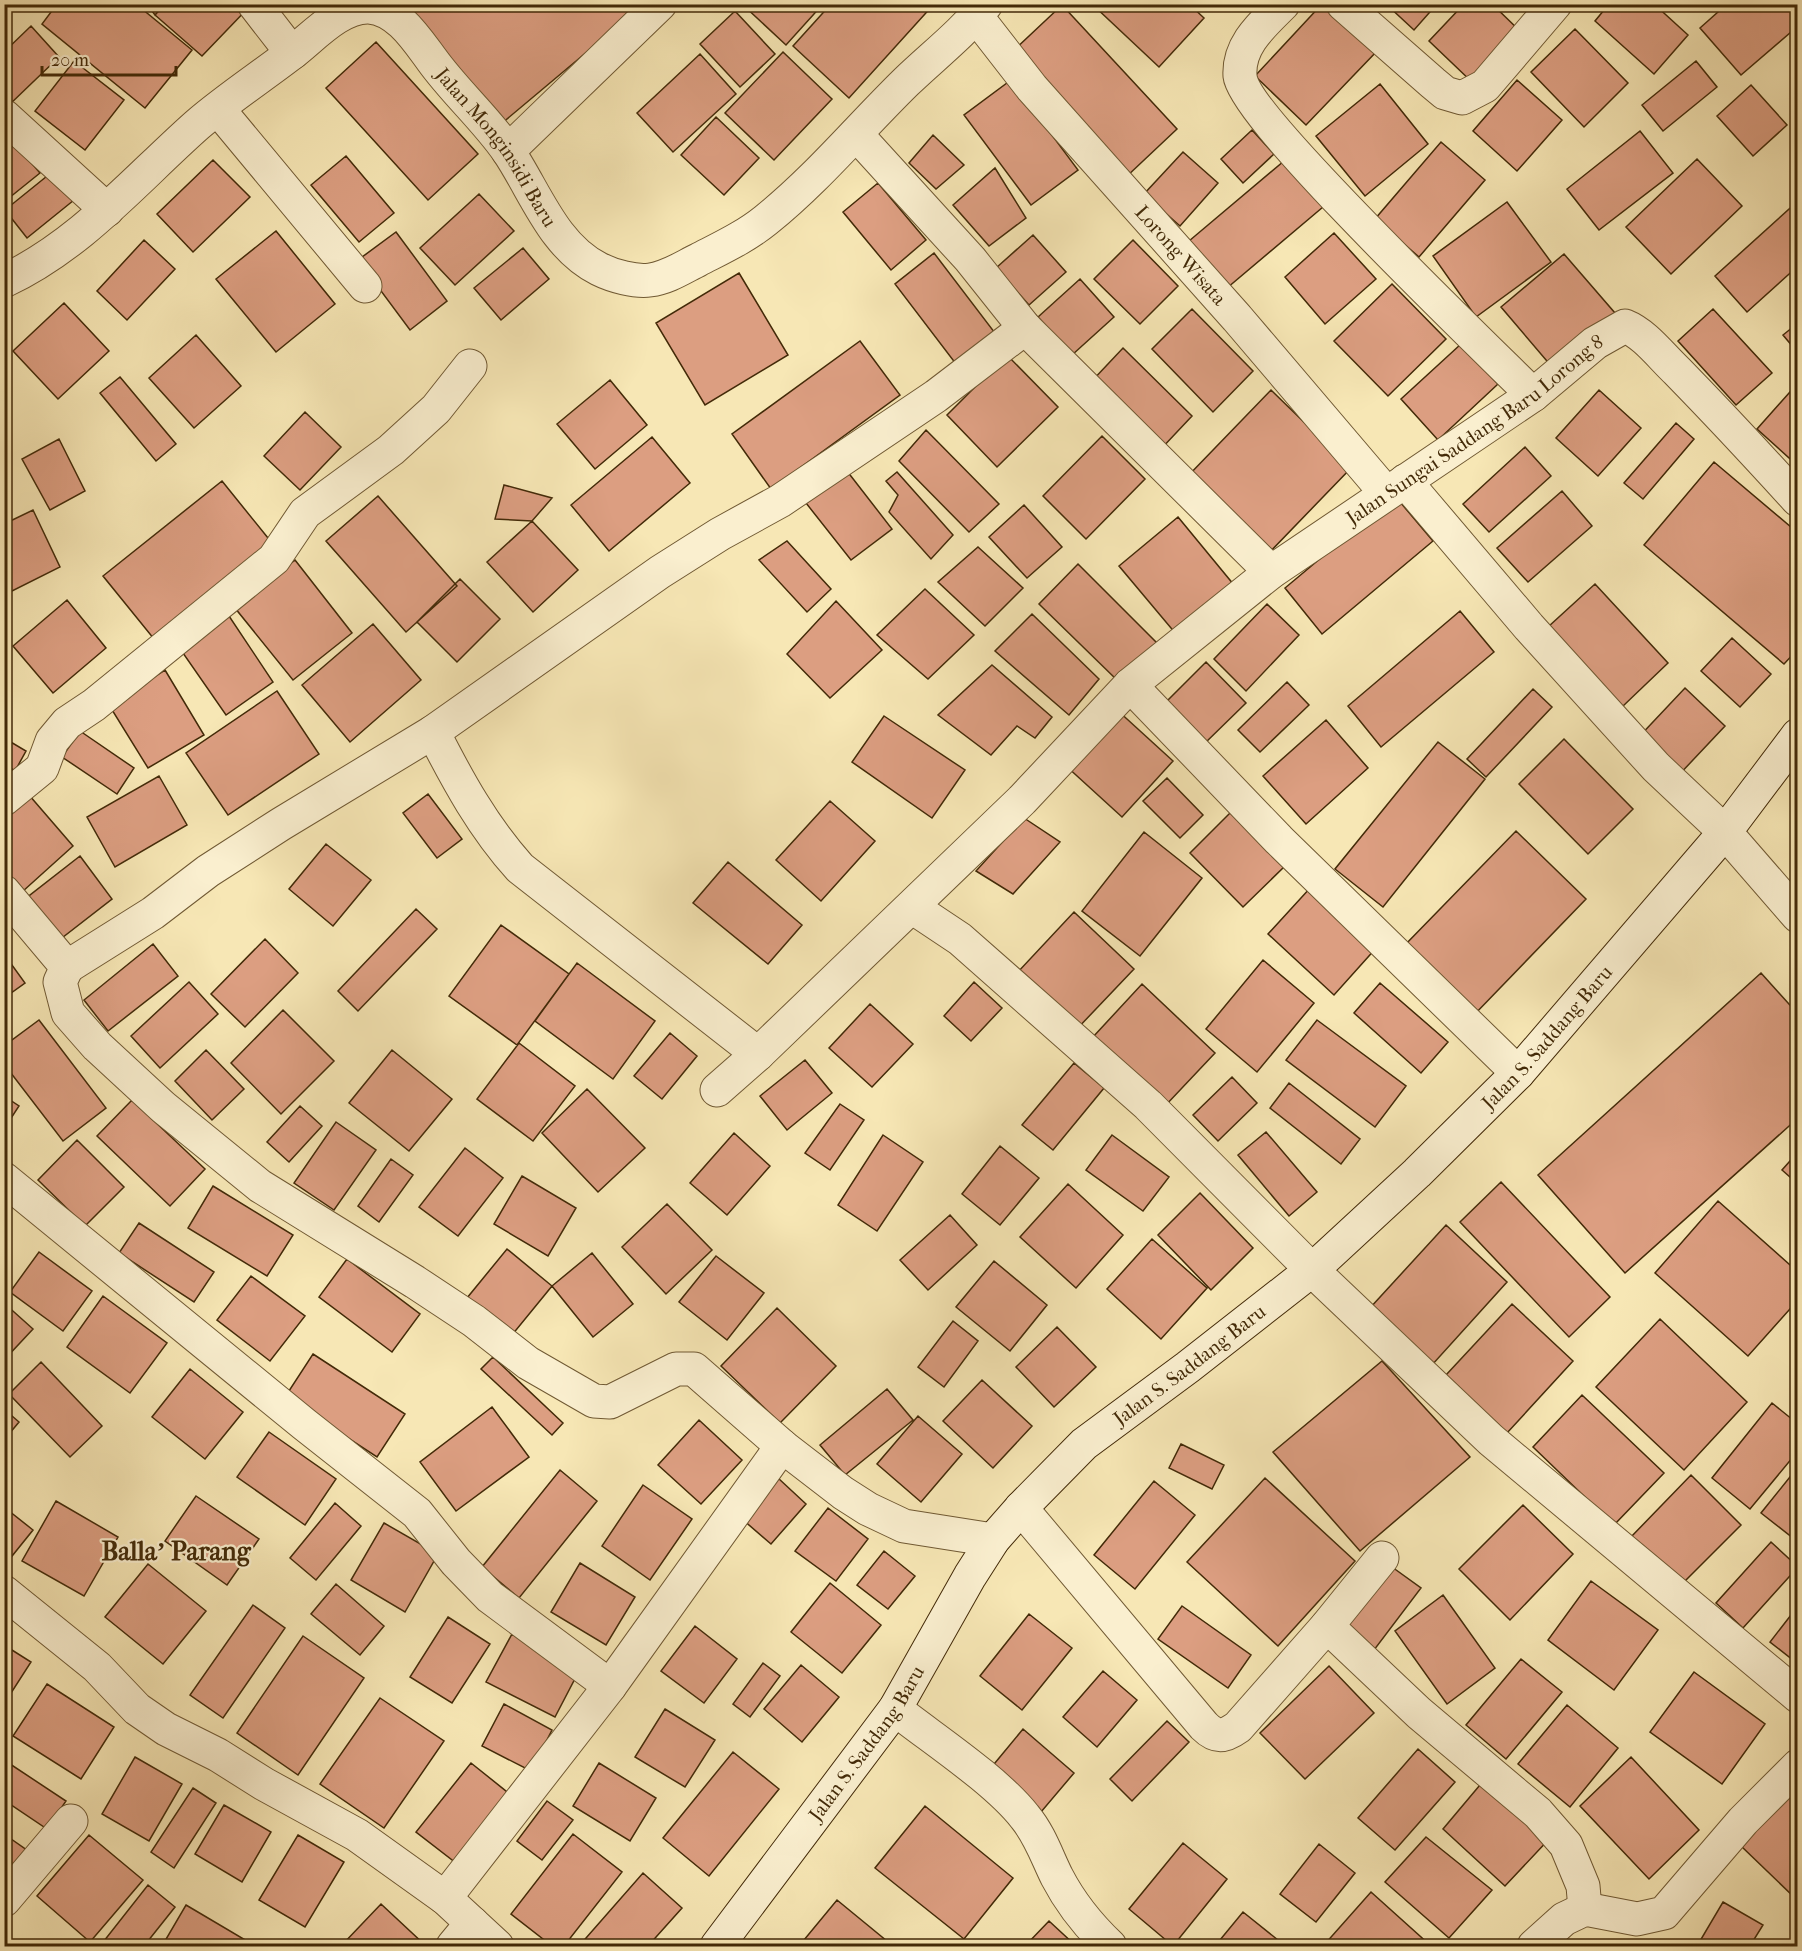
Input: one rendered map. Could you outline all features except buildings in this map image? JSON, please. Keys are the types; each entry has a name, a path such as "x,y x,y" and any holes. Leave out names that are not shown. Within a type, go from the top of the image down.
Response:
{"street":[{"path":"254,4 292,53"},
{"path":"508,151 660,4"},
{"path":"1282,4 1255,33 1240,57 1240,79 1251,99 1313,172 1533,395"},
{"path":"1343,4 1445,93 1462,98 1485,86 1555,4"},
{"name":"Jalan Monginsidi Baru","path":"4,281 38,265 107,210 199,123 328,24 349,12 366,7 381,9 411,31 433,62 508,151 533,196 561,238 575,252 598,269 621,277 646,281 667,277 738,240 791,198 907,82 952,43 981,10"},
{"name":"Lorong Wisata","path":"981,10 1032,88 1237,318 1529,627 1656,767 1725,832 1797,916"},
{"path":"218,109 365,286"},
{"path":"4,116 107,210"},
{"path":"856,134 970,260 1025,327 1271,572"},
{"name":"Jalan Sungai Saddang Baru Lorong 8","path":"717,1090 758,1054 1022,800 1130,685 1271,572 1533,395 1595,343 1616,329 1625,326 1633,329 1724,420 1797,500"},
{"path":"993,1540 904,1526 843,1493 782,1446 694,1368 676,1369 610,1402 594,1401 528,1363 474,1321 415,1282 260,1186 163,1107 79,1027 68,1013 62,997 60,982 67,967 153,913 208,871 280,824 433,732 660,572 720,534 780,501 936,396 1025,327"},
{"path":"4,800 42,768 52,741 67,723 94,705 274,558 305,513 391,450 436,409 470,366"},
{"path":"1130,685 1279,840 1518,1073"},
{"path":"433,732 494,840 520,868 758,1054"},
{"name":"Jalan S. Saddang Baru","path":"717,1947 895,1709 993,1540 1021,1508 1084,1444 1188,1367 1312,1270 1417,1173 1518,1073 1725,832 1797,735"},
{"path":"4,892 67,967"},
{"path":"912,907 960,939 1148,1105 1312,1270 1491,1440 1797,1696"},
{"path":"4,1179 304,1424 417,1513 456,1562 490,1597 610,1686"},
{"path":"445,1898 610,1686 782,1446"},
{"path":"1021,1508 1213,1734 1223,1735 1238,1727 1327,1626 1382,1558"},
{"path":"4,1592 97,1667 137,1709 166,1729 218,1755 264,1784 357,1835 445,1898 463,1935 496,1947"},
{"path":"1327,1626 1419,1713 1538,1813 1553,1829 1566,1845 1577,1868 1583,1886 1586,1909"},
{"path":"895,1709 988,1782 1025,1816 1044,1846 1069,1898 1088,1925 1110,1947"},
{"path":"1534,1947 1564,1919 1586,1909 1637,1919 1664,1913 1743,1821 1797,1766"},
{"path":"4,1900 71,1821"}],"district":[{"name":"Ballaʼ Parang","path":"176,1551"}]}
